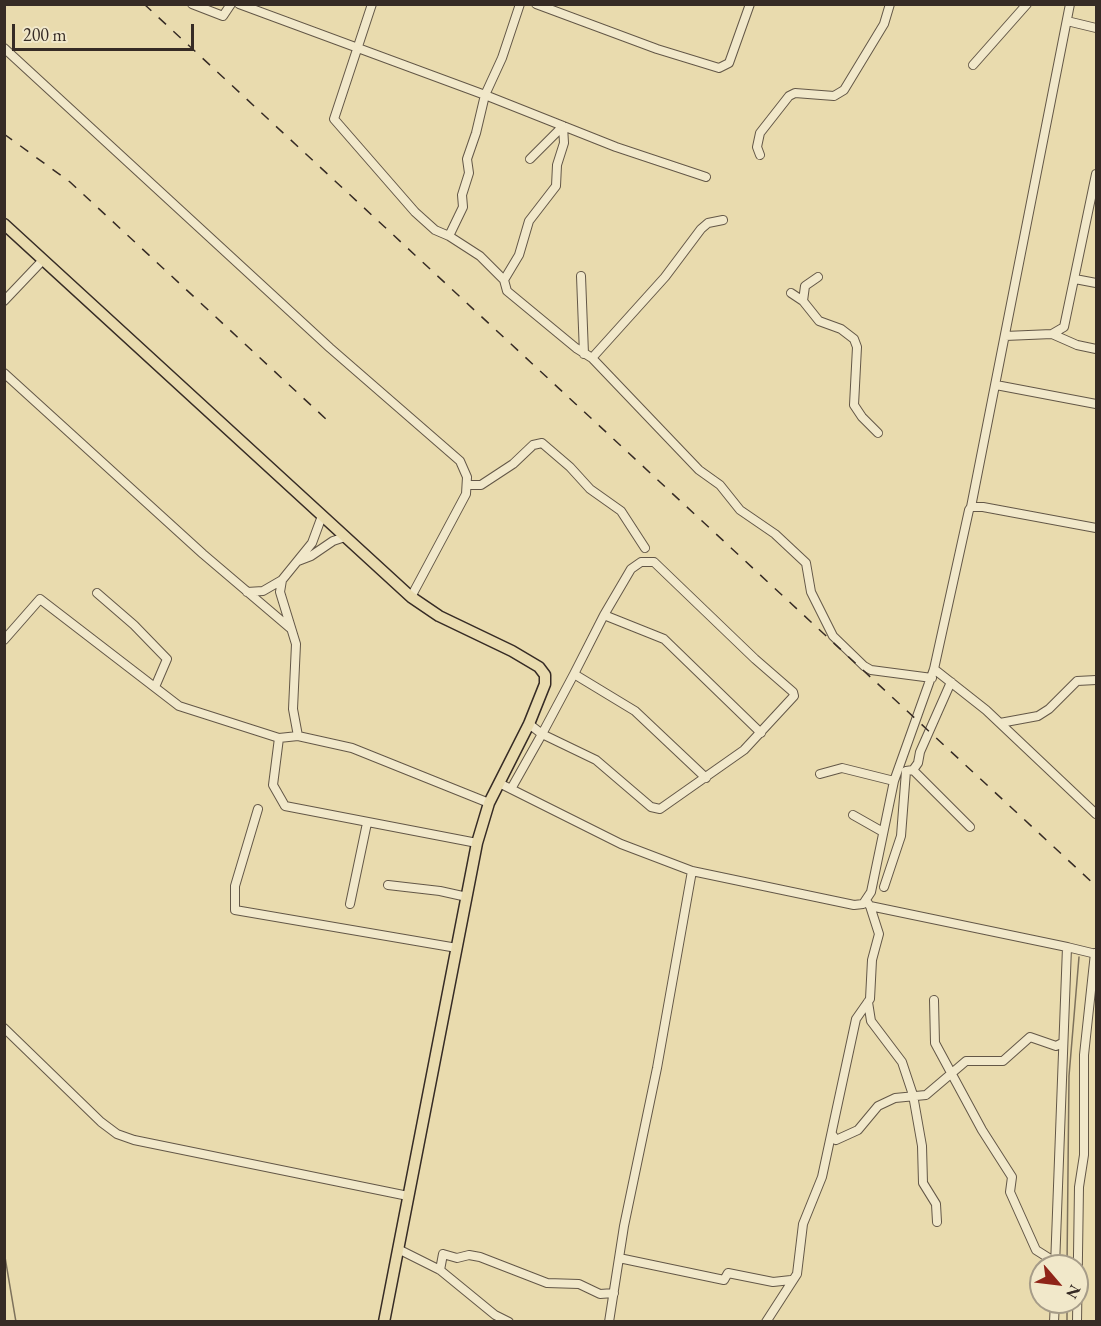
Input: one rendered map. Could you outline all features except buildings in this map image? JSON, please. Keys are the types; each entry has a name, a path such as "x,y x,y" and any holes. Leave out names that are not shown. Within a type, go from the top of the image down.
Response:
{"main road":[{"path":"4,224 411,597 439,616 539,667 545,675 545,684 529,724 489,803 477,843 384,1322"}],"street":[{"path":"192,4 223,16 231,4"},
{"path":"239,4 563,126 706,177"},
{"path":"372,4 334,119 415,212 435,230 449,236 480,256 504,279 507,291 588,356 699,470 720,485 740,510 776,534 806,563 811,592 833,636 864,666 871,670 933,674 951,682 1000,723 1096,814"},
{"path":"449,236 463,207 462,195 469,173 467,159 485,95 502,58 520,4"},
{"path":"536,4 657,49 719,68 729,63 750,4"},
{"path":"760,155 756,147 760,134 789,96 795,93 834,96 844,90 884,24 890,4"},
{"path":"973,65 1027,4"},
{"path":"937,1222 936,1204 923,1183 922,1146 913,1095 902,1062 871,1021 868,1002 879,934 868,904 894,781 933,674 971,507 1070,4"},
{"path":"1067,21 1096,28"},
{"path":"4,48 330,348 460,461 467,485 460,506 411,597"},
{"path":"530,159 563,126"},
{"path":"504,279 519,255 533,213 556,186 557,165 564,142 563,126"},
{"path":"1005,336 1052,334 1061,331 1066,324 1096,174"},
{"path":"588,356 665,277 701,229 708,224 723,220"},
{"path":"1085,232 1095,228"},
{"path":"4,301 43,260"},
{"path":"581,276 588,356"},
{"path":"803,301 805,286 818,277"},
{"path":"1075,279 1096,284"},
{"path":"792,293 803,301 819,321 841,329 854,339 857,347 854,405 862,417 878,432"},
{"path":"1052,334 1077,345 1096,349"},
{"path":"4,373 290,628"},
{"path":"996,385 1096,404"},
{"path":"467,485 481,485 513,464 533,445 542,443 570,467 590,489 621,511 645,548"},
{"path":"971,507 1096,528"},
{"path":"247,592 263,591 282,580 312,543 322,516"},
{"path":"295,562 345,537"},
{"path":"511,789 542,734 604,615 635,564 654,562 746,651 794,692 791,702 744,750 660,809 651,807 596,760 542,734 529,724"},
{"path":"282,580 280,592 296,644 293,709 298,736"},
{"path":"97,593 134,625 167,659 155,687"},
{"path":"4,640 40,599 179,706 279,738 298,736 352,748 489,803"},
{"path":"604,615 664,639 761,733"},
{"path":"574,674 635,711 706,778"},
{"path":"1000,723 1038,716 1049,709 1077,681 1096,681"},
{"path":"884,886 901,836 906,771 913,770 918,763 920,752 951,682"},
{"path":"279,738 273,785 285,806 477,843"},
{"path":"820,774 842,768 894,781"},
{"path":"913,770 970,827"},
{"path":"499,783 621,844 692,871 854,905 868,904 1096,953 1084,1055 1084,1155 1079,1187 1077,1322"},
{"path":"258,809 235,886 235,910 457,948"},
{"path":"854,815 883,832"},
{"path":"350,904 367,823"},
{"path":"609,1322 692,871"},
{"path":"388,885 440,891 467,897"},
{"path":"1055,1254 1067,947"},
{"path":"934,1000 935,1043 982,1130 1012,1177 1010,1192 1036,1250 1041,1254"},
{"path":"766,1322 797,1274 803,1224 822,1177 856,1019 868,1002"},
{"path":"4,1028 101,1122 117,1134 134,1140 408,1197"},
{"path":"832,1134 836,1140 858,1130 878,1106 895,1098 926,1095 966,1061 1003,1061 1030,1037 1056,1046 1062,1043"},
{"path":"398,1249 440,1270 495,1315 509,1322"},
{"path":"440,1270 443,1254 457,1258 469,1255 547,1282 579,1284 600,1294 614,1293"},
{"path":"619,1258 724,1280 728,1273 773,1282 791,1280"}],"waterway":[{"path":"1067,1254 1069,1076 1079,957"},
{"path":"4,1251 16,1322"},
{"path":"1067,1314 1067,1322"}],"railway":[{"path":"144,4 1096,886"},
{"path":"4,134 70,182 327,420"}]}
